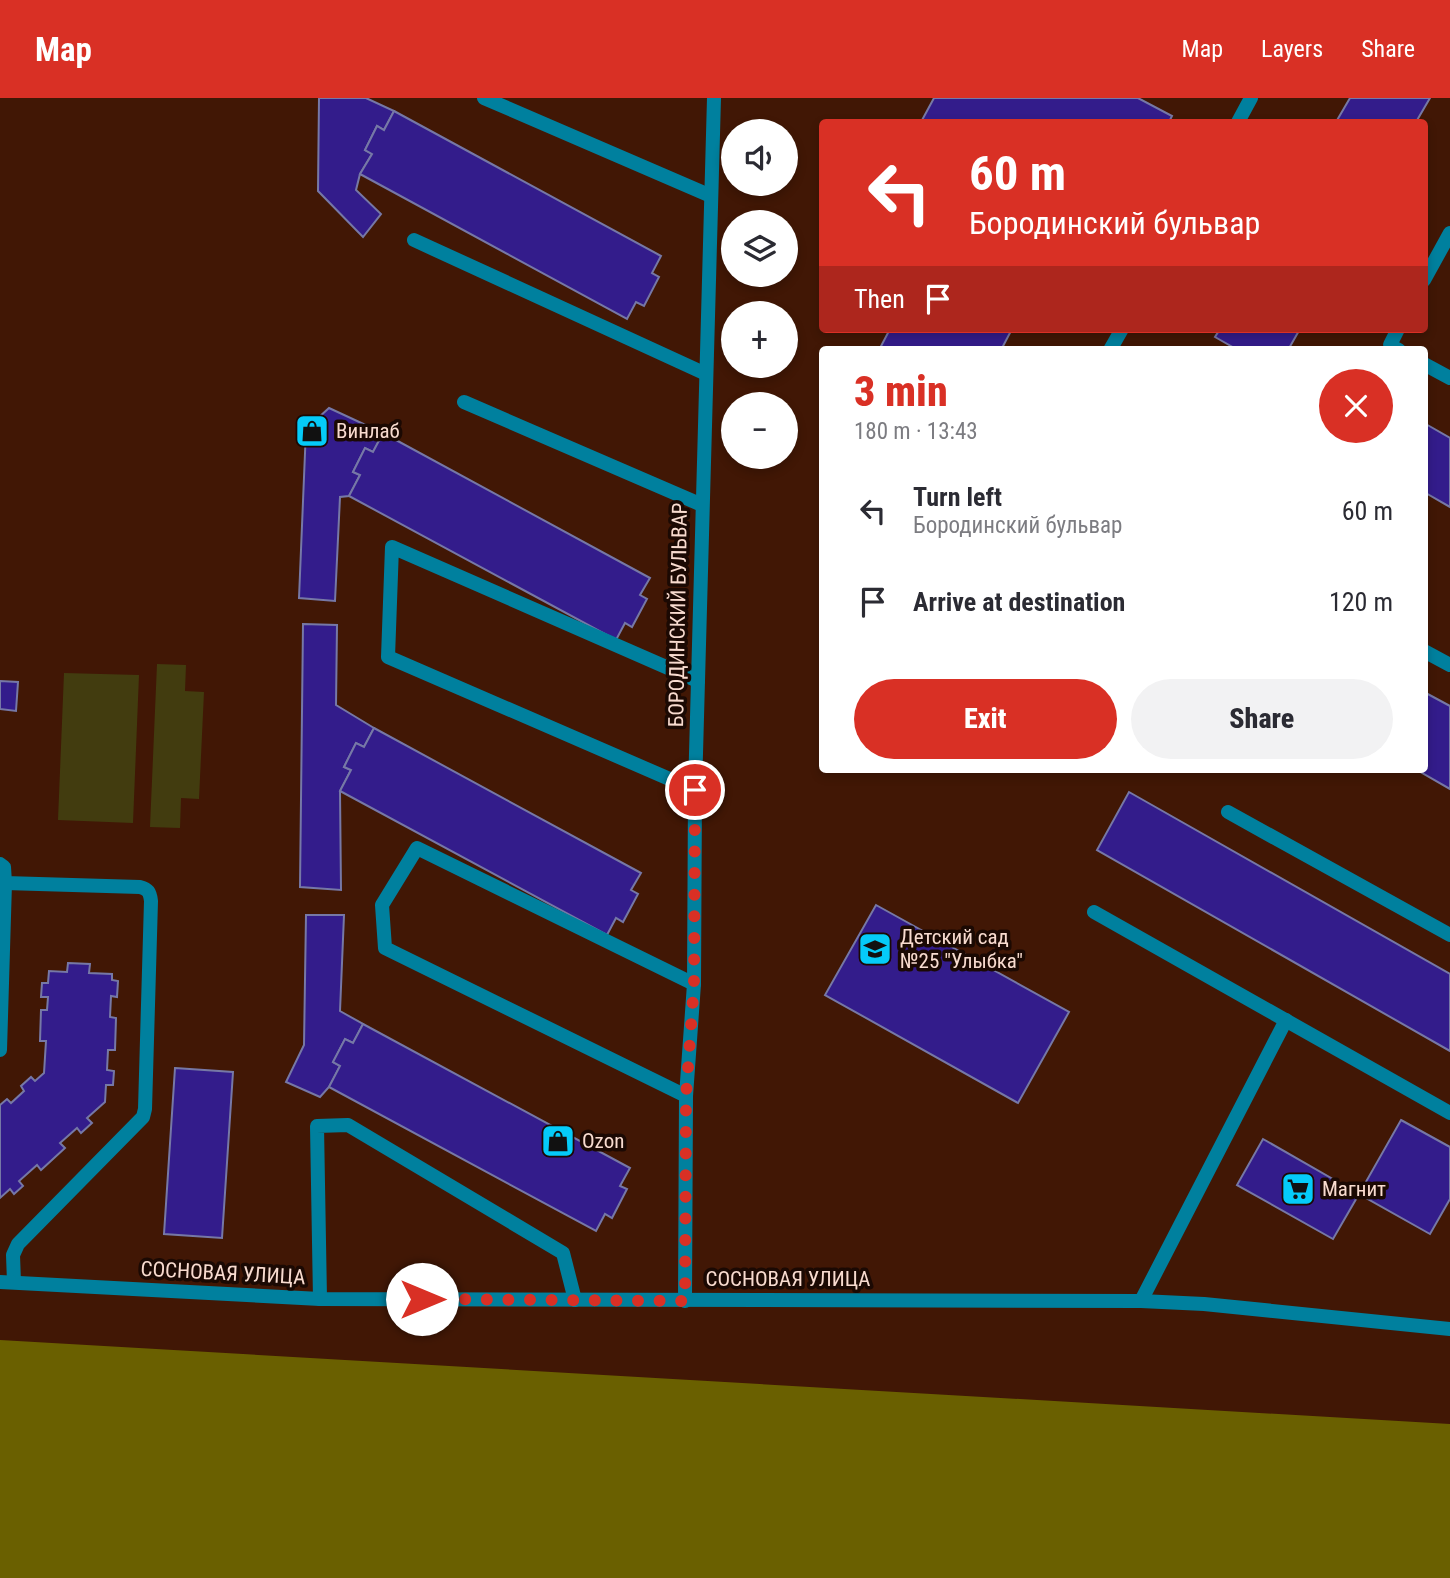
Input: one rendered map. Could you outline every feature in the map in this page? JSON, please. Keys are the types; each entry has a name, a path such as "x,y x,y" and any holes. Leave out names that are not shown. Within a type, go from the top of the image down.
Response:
{"street":[{"path":"484,98 711,196"},
{"name":"БОРОДИНСКИЙ БУЛЬВАР","path":"685,1301 686,1096 694,984 695,790 713,98"},
{"path":"1240,119 1251,98"},
{"path":"1428,274 1450,233"},
{"path":"414,240 706,374"},
{"path":"1428,366 1450,378"},
{"path":"464,402 702,505"},
{"path":"695,790 388,657 392,547 698,681"},
{"path":"1428,653 1450,665"},
{"path":"1228,812 1450,935"},
{"path":"686,1096 385,948 382,905 417,848 694,984"},
{"path":"0,864 4,867 5,883 0,1050"},
{"path":"5,883 140,887 150,893 151,901 146,1095 143,1117 18,1244 7,1282"},
{"path":"1094,912 1450,1113"},
{"path":"1141,1301 1286,1020"},
{"path":"320,1298 317,1126 348,1125 563,1253 575,1300"},
{"name":"СОСНОВАЯ УЛИЦА","path":"7,1282 320,1298 1141,1301 1204,1304 1450,1329"}],"shaded area":[{"path":"157,664 186,665 185,691 204,692 199,799 181,798 180,828 150,827"},
{"path":"64,673 139,675 133,823 58,820"},
{"path":"0,1340 1450,1424 1450,1578 0,1578"}],"building":[{"path":"319,98 366,98 394,111 384,130 377,126 365,150 372,154 360,174 356,190 381,214 363,237 318,191"},
{"path":"934,98 1138,98 1172,116 1170,119 923,119"},
{"path":"1350,98 1430,98 1418,119 1338,119"},
{"path":"394,111 661,256 652,273 659,277 644,306 636,302 627,319 360,174 372,154 365,150 377,126 384,130"},
{"path":"888,333 1010,333 1003,346 881,346"},
{"path":"1218,333 1298,333 1290,346 1231,346 1215,337"},
{"path":"329,408 383,433 373,452 365,448 353,472 360,475 349,496 340,497 335,601 299,598 306,429"},
{"path":"1428,425 1450,438 1450,507 1428,494"},
{"path":"383,433 650,578 640,595 647,599 632,627 625,623 616,640 349,496 360,475 353,472 365,448 373,452"},
{"path":"303,624 337,625 336,705 374,728 364,747 356,743 344,767 351,770 340,791 341,890 300,887"},
{"path":"0,681 18,682 16,711 0,709"},
{"path":"1428,694 1450,706 1450,789 1422,773 1428,773"},
{"path":"374,728 641,873 631,890 638,894 623,922 616,918 607,935 340,791 351,770 344,767 356,743 364,747"},
{"path":"1129,792 1450,974 1450,1051 1097,850"},
{"path":"876,905 1069,1012 1018,1103 825,995"},
{"path":"306,915 344,915 340,1011 363,1024 353,1043 345,1039 333,1062 340,1066 329,1087 320,1097 286,1082 304,1045"},
{"path":"68,963 90,964 89,973 112,974 112,980 118,981 117,997 111,996 110,1017 116,1018 115,1050 108,1050 107,1070 114,1071 113,1085 106,1085 105,1102 87,1118 92,1123 81,1133 77,1128 60,1143 65,1148 41,1170 37,1165 19,1181 23,1186 14,1194 10,1189 0,1198 0,1105 7,1099 11,1103 24,1091 21,1086 31,1077 35,1081 44,1073 46,1041 40,1041 41,1010 47,1010 48,997 41,997 42,983 48,983 49,971 67,972"},
{"path":"363,1024 630,1168 620,1186 627,1189 612,1218 605,1214 596,1231 329,1087 340,1066 333,1062 345,1039 353,1043"},
{"path":"175,1068 233,1072 222,1238 164,1234"},
{"path":"1401,1120 1450,1147 1450,1199 1430,1234 1359,1194"},
{"name":"Магнит","path":"1263,1139 1359,1194 1333,1239 1237,1185"}],"place":[{"name":"Винлаб","path":"312,431"},
{"name":"Детский сад №25 \"Улыбка\"","path":"875,949"},
{"name":"Ozon","path":"558,1141"},
{"name":"Магнит","path":"1298,1189"}],"route":[{"path":"422,1299 685,1301 686,1096 694,984 695,790"}]}
